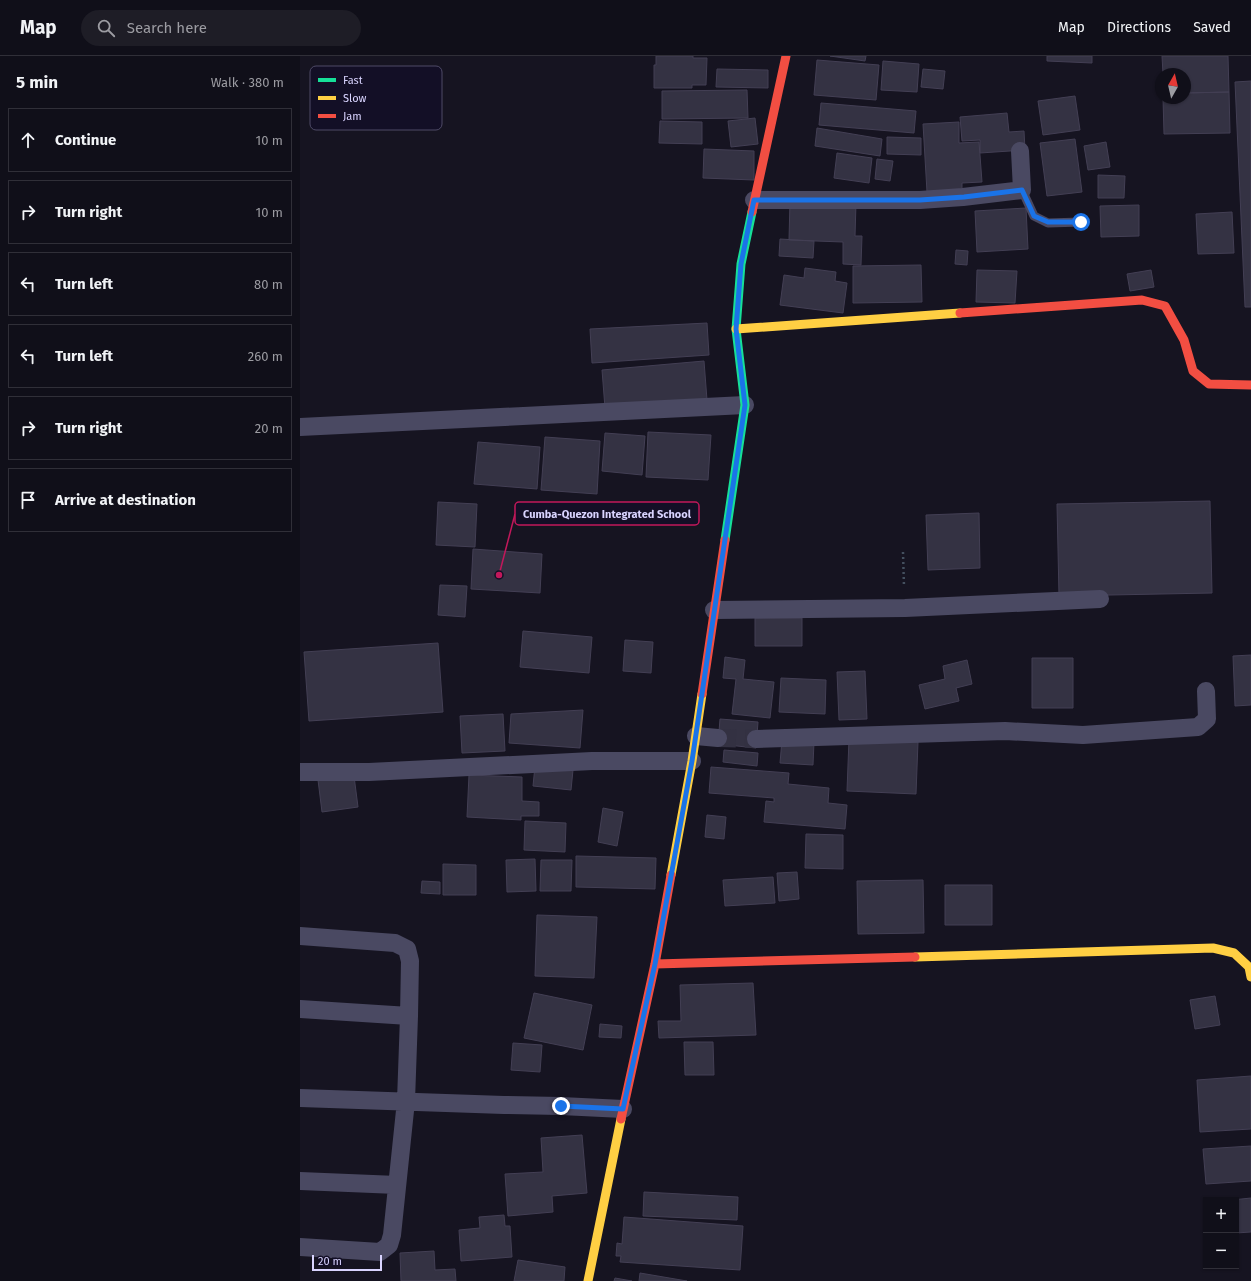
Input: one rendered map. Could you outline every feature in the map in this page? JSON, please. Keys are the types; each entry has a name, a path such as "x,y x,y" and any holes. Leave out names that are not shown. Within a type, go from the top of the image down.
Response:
{"street":[{"path":"588,1281 623,1109 655,964 692,761 745,405 736,329 741,264 786,56"},
{"path":"754,200 920,200 964,197 1022,190 1020,151"},
{"path":"736,329 1142,300 1165,306 1184,340 1193,371 1209,384 1251,385"},
{"path":"300,427 745,405"},
{"path":"714,610 905,608 1100,599"},
{"path":"756,739 1005,731 1083,735 1198,727 1206,719 1206,691"},
{"path":"696,736 718,738"},
{"path":"300,772 369,772 592,761 692,761"},
{"path":"300,936 395,942 407,949 410,961 406,1101 398,1185 392,1235 389,1245 380,1252 300,1247"},
{"path":"655,964 1213,948 1234,953 1249,966 1251,977"},
{"path":"300,1009 409,1016"},
{"path":"300,1098 623,1109"},
{"path":"300,1181 398,1185"}],"lane":[{"path":"1022,190 1034,216 1048,222 1081,222"}],"path":[{"path":"903,552 905,608"}],"building":[{"path":"656,56 693,56 693,58 707,58 706,85 692,85 692,88 654,88 654,65 656,65"},
{"path":"830,56 866,56 865,61"},
{"path":"1047,56 1092,56 1092,63 1047,61"},
{"path":"1162,56 1228,56 1229,92 1191,93 1191,68 1163,68"},
{"path":"817,60 879,65 876,100 814,95"},
{"path":"883,61 919,64 917,92 881,90"},
{"path":"717,69 768,70 768,88 716,87"},
{"path":"923,69 945,71 943,89 921,87"},
{"path":"1251,81 1251,307 1245,307 1235,82"},
{"path":"747,90 748,118 662,119 662,91"},
{"path":"1229,92 1230,133 1164,134 1163,104 1191,104 1191,93"},
{"path":"1075,96 1080,130 1043,135 1038,101"},
{"path":"821,103 916,111 914,133 819,125"},
{"path":"1007,113 1009,132 1024,131 1025,150 980,153 980,140 962,141 960,117"},
{"path":"755,118 758,144 731,147 728,121"},
{"path":"660,121 702,122 702,144 659,143"},
{"path":"959,122 959,143 979,142 982,182 962,183 962,190 927,192 923,124"},
{"path":"817,128 882,139 880,156 815,146"},
{"path":"887,137 921,138 921,155 887,154"},
{"path":"1075,139 1082,192 1047,196 1040,143"},
{"path":"1106,142 1110,167 1088,170 1084,146"},
{"path":"704,149 754,151 754,180 703,178"},
{"path":"837,153 872,158 869,183 834,178"},
{"path":"877,159 893,161 890,181 875,179"},
{"path":"1098,175 1125,176 1124,198 1098,198"},
{"path":"790,201 856,203 855,236 862,236 861,265 843,264 843,242 789,240"},
{"path":"1139,205 1139,236 1101,237 1100,206"},
{"path":"1026,208 1028,249 977,252 975,211"},
{"path":"1232,212 1234,253 1198,254 1196,214"},
{"path":"780,239 814,241 813,258 779,256"},
{"path":"956,250 968,251 967,265 955,264"},
{"path":"921,265 922,302 853,303 853,266"},
{"path":"805,268 836,272 835,281 847,283 843,313 780,305 784,275 804,278"},
{"path":"977,270 1017,271 1015,303 976,302"},
{"path":"1151,270 1154,287 1130,291 1127,274"},
{"path":"707,323 709,355 592,363 590,329"},
{"path":"704,361 707,400 605,408 602,370"},
{"path":"648,432 711,435 708,480 646,477"},
{"path":"605,433 645,436 642,475 602,471"},
{"path":"545,437 600,441 597,494 541,490"},
{"path":"478,442 540,447 537,489 474,484"},
{"path":"1210,501 1212,593 1059,596 1057,504"},
{"path":"438,502 477,504 475,547 436,545"},
{"path":"979,513 980,568 928,570 926,515"},
{"path":"473,549 542,554 540,593 471,589"},
{"path":"440,585 467,586 465,617 438,615"},
{"path":"755,618 802,618 802,646 755,646"},
{"path":"523,631 592,637 589,673 520,667"},
{"path":"625,640 653,642 651,673 623,671"},
{"path":"438,643 443,712 309,721 304,652"},
{"path":"1251,655 1251,705 1235,706 1233,656"},
{"path":"725,657 745,660 743,679 774,682 770,718 732,714 736,679 723,678"},
{"path":"1032,658 1073,658 1073,708 1032,708"},
{"path":"967,660 972,684 956,688 959,701 925,709 919,685 945,679 943,666"},
{"path":"865,671 867,719 839,720 837,672"},
{"path":"781,678 826,680 825,714 779,712"},
{"path":"583,710 580,748 509,743 511,714"},
{"path":"503,714 505,751 462,753 460,716"},
{"path":"720,719 758,722 756,748 718,744"},
{"path":"849,739 918,742 916,794 847,791"},
{"path":"782,740 814,742 813,765 780,763"},
{"path":"724,750 758,753 757,766 723,762"},
{"path":"535,766 573,770 571,790 533,786"},
{"path":"711,767 789,773 788,784 829,788 828,803 847,805 845,829 764,822 766,801 774,802 774,798 709,793"},
{"path":"469,775 522,777 522,801 539,802 539,816 521,816 521,820 467,817"},
{"path":"354,776 358,807 322,812 318,780"},
{"path":"603,808 623,812 617,846 598,842"},
{"path":"707,815 726,817 724,839 705,837"},
{"path":"525,821 566,823 565,852 524,850"},
{"path":"806,834 843,835 843,869 805,868"},
{"path":"576,856 656,858 655,889 576,887"},
{"path":"535,859 536,891 507,892 506,860"},
{"path":"541,860 572,860 571,891 540,891"},
{"path":"443,864 476,865 476,895 443,895"},
{"path":"797,872 799,899 779,901 777,873"},
{"path":"773,877 775,903 725,906 723,880"},
{"path":"923,880 924,933 858,934 857,881"},
{"path":"422,881 440,882 440,894 421,893"},
{"path":"945,885 992,885 992,925 945,925"},
{"path":"537,915 597,917 594,978 535,976"},
{"path":"753,983 756,1035 659,1038 658,1021 681,1021 680,985"},
{"path":"534,993 592,1005 583,1050 524,1038"},
{"path":"1215,996 1220,1025 1195,1029 1190,1000"},
{"path":"600,1024 622,1026 621,1038 599,1037"},
{"path":"684,1042 713,1042 714,1075 685,1075"},
{"path":"513,1043 542,1045 540,1072 511,1070"},
{"path":"1251,1076 1251,1129 1200,1132 1197,1080"},
{"path":"582,1135 587,1193 552,1196 553,1212 508,1216 505,1174 543,1172 541,1138"},
{"path":"1251,1146 1251,1181 1206,1184 1203,1149"},
{"path":"644,1192 738,1197 737,1220 643,1216"},
{"path":"1251,1198 1251,1232 1239,1233 1239,1199"},
{"path":"504,1215 505,1226 510,1226 512,1257 461,1261 459,1230 480,1228 479,1217"},
{"path":"624,1217 743,1226 740,1270 620,1262 621,1256 616,1256 617,1243 622,1244"},
{"path":"434,1251 435,1270 455,1269 456,1281 401,1281 400,1253"},
{"path":"518,1260 565,1267 564,1281 514,1281"},
{"path":"640,1273 687,1281 639,1281"},
{"path":"615,1278 632,1281 614,1281"}],"tunnel":[{"path":"718,738 756,739"}],"traffic: fast":[{"path":"725,540 745,405 736,329 741,264 752,212"}],"traffic: slow":[{"path":"736,329 960,313"},
{"path":"671,875 692,761 702,694"},
{"path":"915,957 1213,948 1234,953 1249,967 1251,977"},
{"path":"588,1281 621,1119"}],"traffic: jam":[{"path":"752,212 786,56"},
{"path":"960,313 1142,300 1165,306 1184,340 1193,371 1209,384 1251,385"},
{"path":"702,694 725,540"},
{"path":"621,1119 655,964 671,875"},
{"path":"655,964 915,957"}],"place":[{"name":"Cumba-Quezon Integrated School","path":"499,575"}],"route":[{"path":"561,1106 623,1109 655,964 692,761 745,405 736,329 741,264 754,200 920,200 964,197 1022,190 1034,216 1048,222 1081,222"}]}
